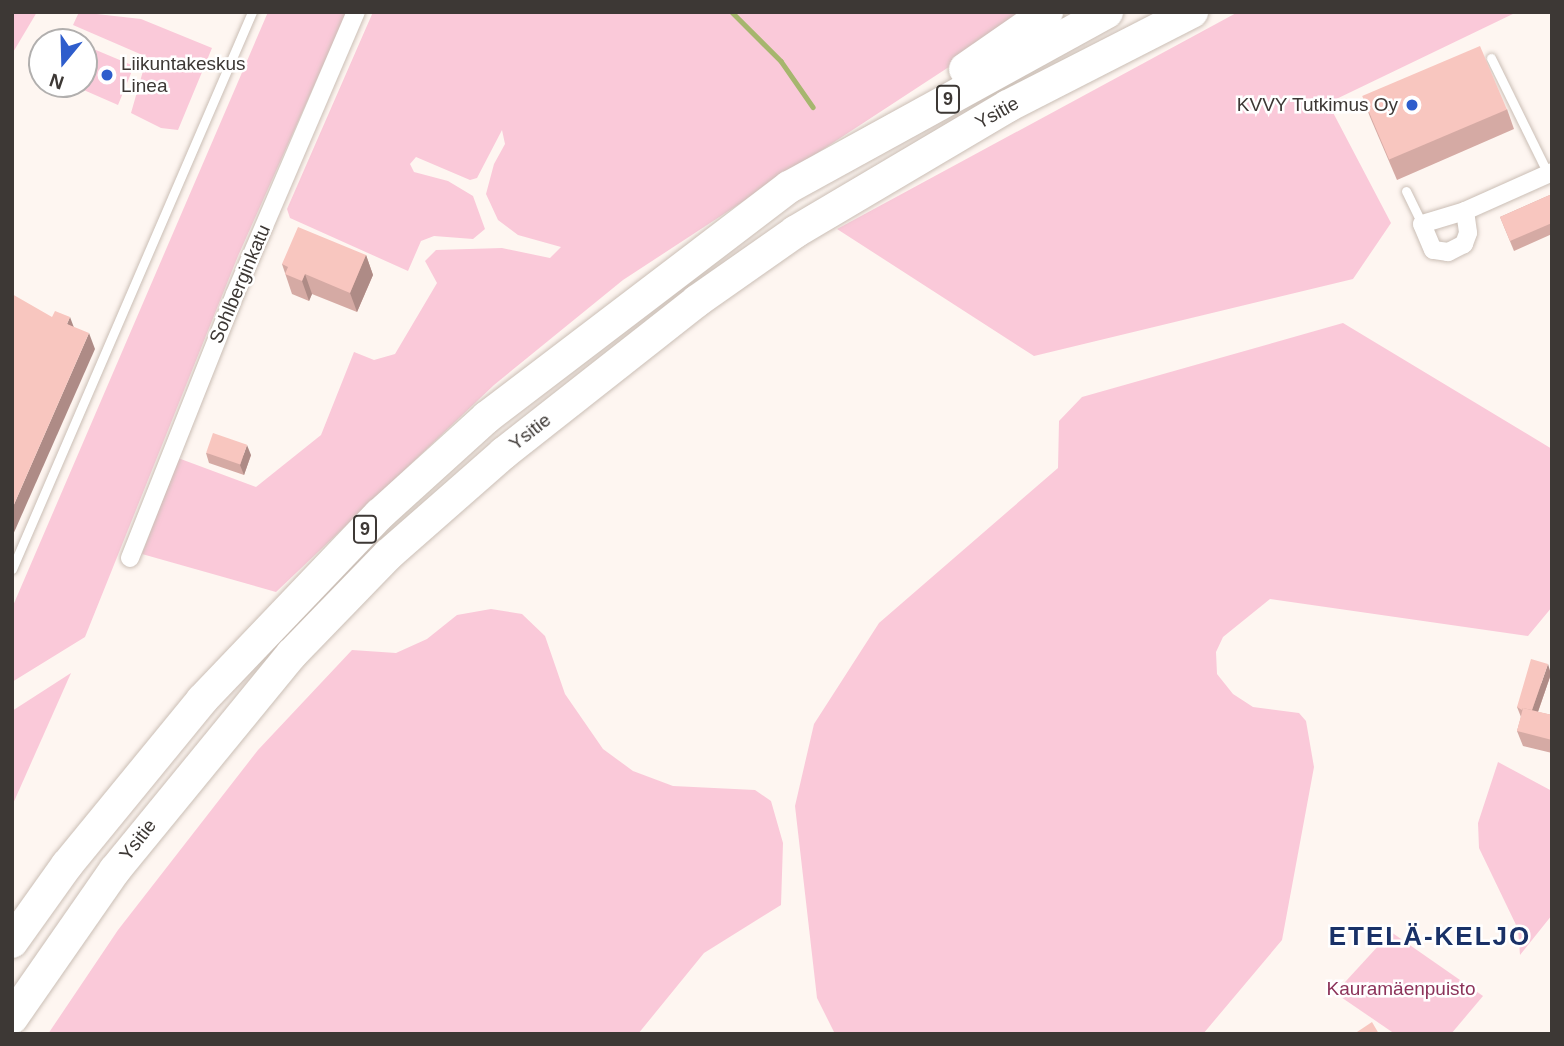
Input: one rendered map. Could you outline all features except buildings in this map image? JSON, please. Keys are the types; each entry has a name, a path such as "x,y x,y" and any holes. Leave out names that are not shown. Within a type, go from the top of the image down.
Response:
{"highway":[{"path":"789,187 1047,12"},
{"name":"Ysitie","path":"12,942 67,865 202,700 380,513 487,417 789,187 1107,12"},
{"name":"Ysitie","path":"12,1018 115,870 292,654 388,554 504,453 697,301 795,232 1008,106 1192,12"}],"street":[{"name":"Sohlberginkatu","path":"130,558 235,294 356,12"},
{"path":"1465,211 1468,233 1464,244 1448,252 1433,250 1422,224 1465,211 1550,173"}],"lane":[{"path":"12,569 252,12"},
{"path":"1491,58 1550,173"},
{"path":"1406,191 1422,224"}],"green space":[{"path":"12,12 37,12 12,54"},
{"path":"79,12 141,19 212,48 178,130 161,128 131,113 147,57 98,36 98,28 80,28 73,25"},
{"path":"268,12 347,12 238,256 85,637 12,682 12,608"},
{"path":"373,12 1033,12 623,280 494,385 276,592 142,554 178,458 256,487 321,435 354,352 374,360 395,354 437,283 425,261 436,250 502,248 550,258 561,247 518,235 498,220 486,194 494,164 505,144 502,130 477,178 470,180 416,157 410,164 414,172 448,181 473,196 485,229 473,239 434,236 421,241 408,271 290,218 287,209"},
{"path":"1238,12 1517,12 1328,103 1391,223 1353,279 1034,356 837,229"},
{"name":"Liikuntakeskus Linea","path":"98,51 134,66 118,105 98,96"},
{"path":"1343,323 1552,449 1552,607 1528,636 1270,599 1223,637 1216,652 1217,674 1233,694 1253,707 1299,713 1306,721 1314,767 1282,940 1203,1034 835,1034 817,998 795,806 814,724 879,623 1058,468 1059,421 1082,397"},
{"path":"491,609 522,614 545,636 565,694 603,749 633,771 673,786 755,790 771,801 783,843 781,905 704,953 638,1034 48,1034 118,930 258,750 352,650 396,653 427,639 457,615"},
{"path":"71,673 12,806 12,711"},
{"path":"1498,762 1552,791 1552,915 1520,955 1518,929 1479,848 1478,823"},
{"name":"Kauramäenpuisto","path":"1391,932 1483,996 1451,1034 1395,1034 1335,993"}],"waterway":[{"path":"732,12 781,61 813,107"}],"place":[{"name":"Liikuntakeskus Linea","path":"107,75"},
{"name":"KVVY Tutkimus Oy","path":"1412,105"}],"district":[{"name":"ETELÄ-KELJO","path":"1430,937"}]}
